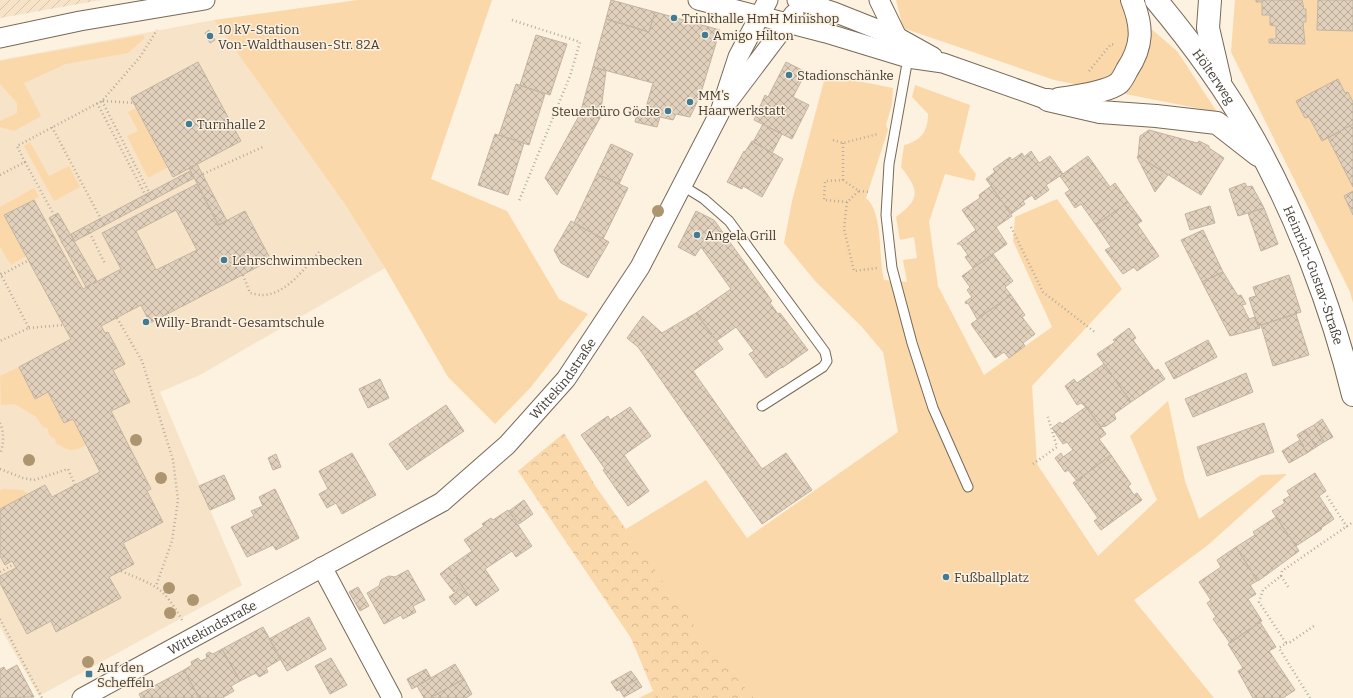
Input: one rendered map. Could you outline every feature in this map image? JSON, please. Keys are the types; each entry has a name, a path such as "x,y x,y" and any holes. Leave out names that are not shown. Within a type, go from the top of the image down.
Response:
{"street":[{"path":"0,38 80,21 205,0"},
{"path":"698,0 764,8 787,23 826,33 908,58 943,63"},
{"path":"879,0 897,36"},
{"path":"1048,100 1085,96 1119,83 1137,56 1140,39 1140,22 1132,0"},
{"name":"Hölterweg","path":"1156,0 1222,90 1252,136 1263,159"},
{"path":"1210,0 1208,28 1222,90"},
{"path":"802,1 897,36 943,63 1048,100 1100,112 1156,116 1217,123 1263,159"},
{"name":"Wittekindstraße","path":"720,112 802,1"},
{"name":"Wittekindstraße","path":"82,698 442,502 507,445 566,379 604,324 640,267 720,112 738,57 764,8"},
{"name":"Heinrich-Gustav-Straße","path":"1263,159 1304,244 1342,351 1353,396"},
{"path":"322,567 392,698"}],"lane":[{"path":"908,58 889,164 886,215 892,268 912,343 933,408 968,487"},
{"path":"683,186 714,206 730,221 825,352 827,362 823,367 762,406"}],"path":[{"path":"102,101 140,57 172,5"},
{"path":"512,20 580,42 570,76 519,201"},
{"path":"1070,97 1081,80 1111,44 1137,56"},
{"path":"102,101 151,196"},
{"path":"54,215 17,146 102,101 134,103"},
{"path":"97,103 147,198"},
{"path":"52,127 102,221"},
{"path":"833,140 842,143 896,130"},
{"path":"842,143 843,180"},
{"path":"203,174 266,146"},
{"path":"0,175 25,162"},
{"path":"847,202 824,200 825,181 843,180 859,191 847,202 844,229 854,271 892,268"},
{"path":"1011,227 1043,292 1096,333"},
{"path":"88,229 105,264"},
{"path":"58,245 62,243"},
{"path":"243,275 250,293 263,295 277,292 289,283 321,250"},
{"path":"29,260 0,274 29,328"},
{"path":"117,318 142,361 173,460 178,500 172,541 156,586"},
{"path":"0,341 29,328 63,325"},
{"path":"1033,464 1057,447 1047,414"},
{"path":"0,423 2,428 2,449 0,454"},
{"path":"0,469 23,478 34,480 68,469 76,485"},
{"path":"1327,496 1347,527"},
{"path":"1286,643 1259,602 1263,590 1281,576 1282,572 1353,522"},
{"path":"0,572 14,564"},
{"path":"121,571 156,586 170,600 191,638"},
{"path":"1281,576 1289,588"},
{"path":"0,619 42,698"},
{"path":"1310,698 1279,648 1314,626"}],"shaded area":[{"path":"0,0 101,0 0,18"},
{"name":"Willy-Brandt-Gesamtschule","path":"214,20 346,206 385,268 200,375 160,392 242,585 39,696 0,627 0,60"}],"green space":[{"path":"358,0 492,0 431,179 507,211 559,299 588,314 531,387 495,424 448,377 385,268 346,206 214,20"},
{"path":"896,0 1120,0 1127,8 1177,51 1217,112 1054,80 903,28"},
{"path":"1235,0 1353,0 1353,303 1350,292 1231,52"},
{"path":"143,35 145,38 128,53 66,64 24,83 41,116 14,131 0,127 0,121 17,113 17,103 0,84 0,61"},
{"path":"825,77 843,78 893,88 892,104 886,125 888,130 866,198 872,205 876,214 880,236 884,280 907,282 903,260 917,258 914,237 900,240 896,217 910,205 915,194 911,182 901,167 904,145 919,138 925,130 928,120 928,114 912,97 915,85 970,105 959,152 976,174 974,181 945,174 929,222 938,286 984,375 1052,327 1013,241 1015,217 1057,199 1122,289 1032,386 1037,464 1098,556 1157,500 1130,436 1168,401 1185,481 1199,519 1261,475 1287,474 1208,545 1134,600 1214,698 639,698 653,691 626,529 706,480 747,538 898,432 883,352 861,326 815,281 784,243 792,201"},
{"path":"136,108 168,167 148,178 127,136 138,131 128,112"},
{"path":"30,142 49,176 69,166 80,187 54,201 24,146"},
{"path":"34,188 39,197 5,215 26,256 11,265 0,247 0,207"},
{"path":"19,367 35,398 48,392 64,423 73,419 86,445 74,450 64,448 56,443 55,439 49,435 48,429 42,426 36,417 14,404 1,405 0,376"},
{"path":"564,433 596,487 706,642 754,698 656,698 631,638 518,471"},
{"path":"3,489 22,490 29,494 0,509 0,491"}],"building":[{"path":"611,0 655,12 649,32 606,19"},
{"path":"1256,0 1302,0 1304,9 1306,9 1306,22 1303,22 1305,44 1269,43 1269,39 1276,39 1276,26 1270,25 1270,15 1262,15 1262,2 1256,2"},
{"path":"1318,0 1353,0 1353,31 1317,30"},
{"path":"655,12 720,30 700,96 690,117 676,114 673,120 660,117 657,127 635,122 638,109 645,111 653,83 593,67 606,19 649,32"},
{"name":"10 kV-Station Von-Waldthausen-Str. 82A","path":"209,30 215,40 210,43 205,33"},
{"path":"536,35 567,44 550,95 520,85"},
{"name":"Turnhalle 2","path":"198,62 241,141 173,177 131,98"},
{"path":"786,62 806,72 793,97 809,105 792,139 754,120 765,95 768,97"},
{"path":"593,67 606,71 600,118 580,114"},
{"path":"1338,79 1345,93 1348,92 1353,102 1353,124 1322,141 1309,117 1305,118 1296,101"},
{"path":"516,84 545,94 529,145 499,135"},
{"path":"580,114 600,118 557,195 545,178"},
{"path":"763,124 782,134 772,153 753,142"},
{"path":"1353,124 1353,187 1328,138"},
{"path":"1149,130 1197,143 1199,141 1209,146 1209,148 1224,158 1201,195 1138,156 1140,136"},
{"path":"495,134 524,143 508,195 478,185"},
{"path":"752,141 783,159 762,197 743,186 742,189 727,182 744,151 745,152"},
{"path":"611,144 633,154 619,184 597,174"},
{"path":"1031,151 1039,163 1050,156 1063,174 1046,185 1049,190 1035,200 1032,195 1023,201 1025,204 1011,214 986,179 995,172 993,169 1010,157 1012,160 1022,153 1024,157"},
{"path":"1088,156 1110,187 1115,183 1128,202 1096,225 1081,204 1075,208 1065,193 1070,190 1060,176"},
{"path":"1138,156 1168,175 1155,192 1137,157"},
{"path":"197,164 227,221 219,225 189,168"},
{"path":"190,171 194,178 75,241 71,234"},
{"path":"597,174 628,188 603,239 574,223"},
{"path":"1245,183 1247,187 1252,186 1264,208 1238,216 1229,189"},
{"path":"197,184 218,225 245,211 271,260 150,323 141,305 101,326 105,333 108,332 125,364 113,370 130,402 111,411 151,489 147,491 163,522 123,543 134,564 109,577 121,598 56,632 51,621 27,634 0,583 0,576 16,568 12,561 5,565 0,556 0,509 45,485 52,497 100,472 73,419 64,423 48,392 35,399 19,367 71,339 4,215 34,200 83,289 121,269 102,233","holes":["176,210 197,250 156,270 136,231"]},
{"path":"991,186 1012,216 996,227 1007,244 973,268 965,257 968,255 960,244 957,244 976,230 962,210 980,198 979,195"},
{"path":"1353,191 1353,215 1344,196"},
{"path":"1128,202 1142,221 1137,224 1159,256 1137,271 1134,267 1123,274 1105,250 1111,247 1096,225"},
{"path":"1210,206 1215,223 1190,230 1185,214"},
{"path":"1264,208 1278,244 1261,251 1248,213"},
{"path":"696,211 714,220 772,301 770,303 778,314 780,313 808,350 766,378 749,354 754,351 736,327 716,341 696,313 731,289 701,247 695,256 678,247"},
{"path":"58,213 97,281 86,287 49,218"},
{"path":"571,221 609,242 588,278 561,263 554,250"},
{"path":"1203,230 1223,272 1202,282 1181,240"},
{"path":"993,254 1013,281 1005,287 1011,295 977,319 968,303 966,304 965,302 972,297 967,290 970,287 962,276"},
{"path":"1223,272 1238,296 1241,295 1246,304 1242,305 1249,319 1255,317 1260,328 1230,336 1202,282"},
{"path":"1289,275 1301,312 1258,326 1249,298 1256,296 1253,287"},
{"path":"1011,295 1025,315 1022,317 1035,334 1023,343 1025,346 1009,358 1004,352 995,358 971,324"},
{"path":"696,313 723,349 693,371 762,469 786,453 812,490 762,524 638,347 627,338 643,316 662,333"},
{"path":"1296,314 1309,355 1273,366 1261,325"},
{"path":"1129,328 1136,338 1133,340 1155,371 1158,369 1165,379 1131,402 1097,354 1115,342 1113,340"},
{"path":"1208,340 1217,357 1174,379 1165,363"},
{"path":"1104,364 1131,402 1114,414 1116,419 1106,426 1101,427 1086,407 1081,403 1077,405 1065,386 1074,379 1077,383"},
{"path":"1246,373 1253,392 1193,417 1185,399"},
{"path":"380,379 389,398 368,408 359,389"},
{"path":"446,405 464,431 407,470 389,444"},
{"path":"630,407 651,436 624,455 649,491 628,506 603,470 605,469 581,435 608,416 610,420"},
{"path":"1086,407 1106,434 1099,439 1111,455 1077,481 1068,470 1065,472 1055,458 1061,453 1063,457 1073,450 1067,442 1063,444 1052,428 1060,422 1062,424"},
{"path":"1322,419 1333,437 1324,442 1314,425"},
{"path":"1264,423 1274,452 1207,476 1197,447"},
{"path":"1314,425 1324,442 1316,447 1305,430"},
{"path":"1305,430 1316,447 1307,453 1297,435"},
{"path":"1300,440 1307,453 1289,463 1282,451"},
{"path":"352,453 376,495 342,514 336,503 327,508 319,494 328,489 319,471"},
{"path":"276,454 281,467 273,470 268,458"},
{"path":"1111,455 1131,484 1128,486 1134,495 1137,493 1142,500 1101,530 1094,521 1098,518 1073,483"},
{"path":"1315,473 1326,491 1319,496 1334,519 1321,528 1322,529 1296,546 1272,511 1285,503 1283,500 1290,496 1287,491"},
{"path":"224,475 235,499 210,510 199,486"},
{"path":"275,489 299,538 276,550 273,545 247,557 231,527 254,516 251,511 263,506 259,497"},
{"path":"524,500 533,514 519,524 509,511"},
{"path":"508,510 532,546 516,557 512,551 485,569 499,590 476,606 449,567 472,551 464,540 484,526 482,524 491,518 493,520"},
{"path":"1276,517 1299,551 1258,581 1236,547 1255,535 1253,532"},
{"path":"1236,547 1257,581 1250,585 1256,594 1248,599 1262,621 1230,643 1213,619 1216,617 1207,603 1211,600 1199,582 1221,567 1217,560"},
{"path":"449,567 462,586 454,592 440,574"},
{"path":"408,570 425,600 413,606 416,612 403,619 401,615 384,624 367,593 379,586 381,580 389,576 395,577"},
{"path":"358,587 369,606 360,611 349,592"},
{"path":"463,587 468,595 455,605 449,597"},
{"path":"309,617 326,649 287,671 269,639"},
{"path":"1260,622 1276,647 1269,651 1295,690 1283,698 1253,698 1238,671 1243,668 1228,644"},
{"path":"263,627 281,659 266,668 268,672 259,677 256,673 240,681 222,649"},
{"path":"222,649 240,681 231,686 234,691 222,698 199,698 184,670 192,665 191,662 198,658 201,661 207,658 206,654 209,652 213,654"},
{"path":"331,658 347,685 330,694 315,666"},
{"path":"455,664 464,679 430,698 424,698 417,686"},
{"path":"17,665 34,697 0,698 0,669 4,667 6,671"},
{"path":"426,669 431,678 412,689 407,679"},
{"path":"184,670 199,698 141,698 139,694"},
{"path":"631,671 637,679 617,691 611,682"},
{"path":"464,679 472,694 466,698 430,698"},
{"path":"637,679 642,687 624,697 619,689"}],"place":[{"name":"Trinkhalle HmH Minishop","path":"674,18"},
{"name":"Amigo Hilton","path":"705,35"},
{"name":"10 kV-Station Von-Waldthausen-Str. 82A","path":"210,36"},
{"name":"Stadionschänke","path":"789,75"},
{"name":"MM’s Haarwerkstatt","path":"690,102"},
{"name":"Steuerbüro Göcke","path":"668,111"},
{"name":"Turnhalle 2","path":"189,124"},
{"name":"Angela Grill","path":"697,235"},
{"name":"Lehrschwimmbecken","path":"224,260"},
{"name":"Willy-Brandt-Gesamtschule","path":"146,322"},
{"name":"Fußballplatz","path":"946,577"},
{"name":"Auf den Scheffeln","path":"89,674"}]}
